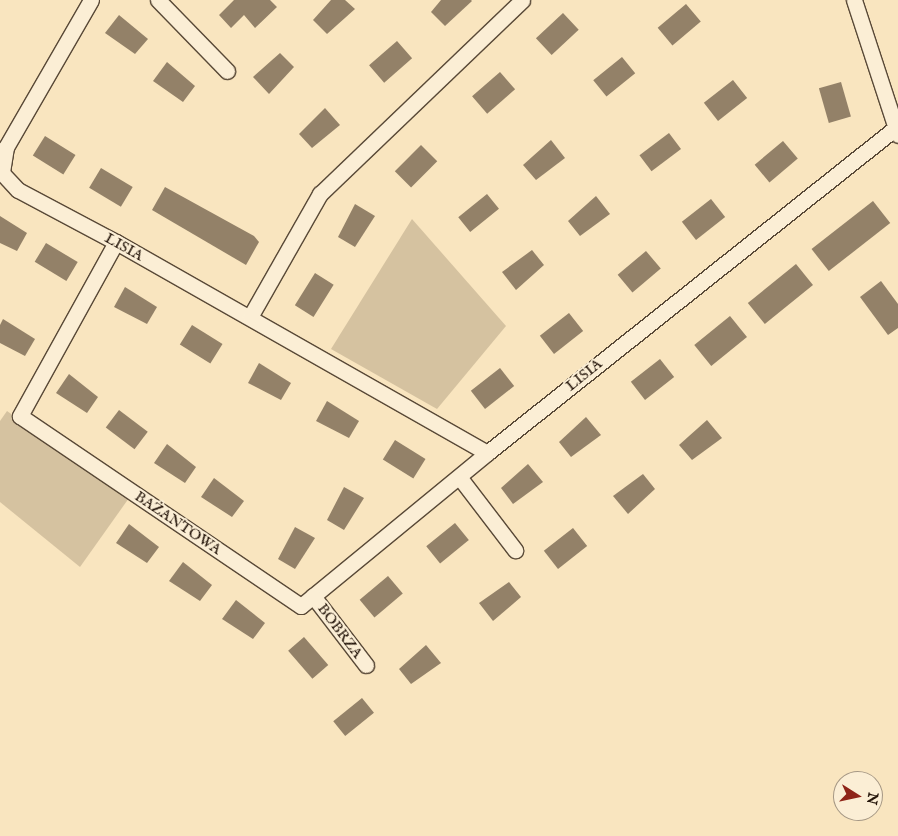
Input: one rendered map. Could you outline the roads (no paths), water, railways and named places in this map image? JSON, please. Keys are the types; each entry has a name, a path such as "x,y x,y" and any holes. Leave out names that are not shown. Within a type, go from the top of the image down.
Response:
{"street":[{"name":"LISIA","path":"91,0 6,147 2,173 18,190 250,317 487,453 897,130"},
{"path":"158,0 227,71"},
{"path":"250,317 320,194 522,0"},
{"path":"854,0 897,130"},
{"name":"BAŻANTOWA","path":"116,242 20,416 301,606 460,478 487,453"},
{"path":"460,478 514,550"},
{"name":"BOBRZA","path":"313,596 366,665"}]}
